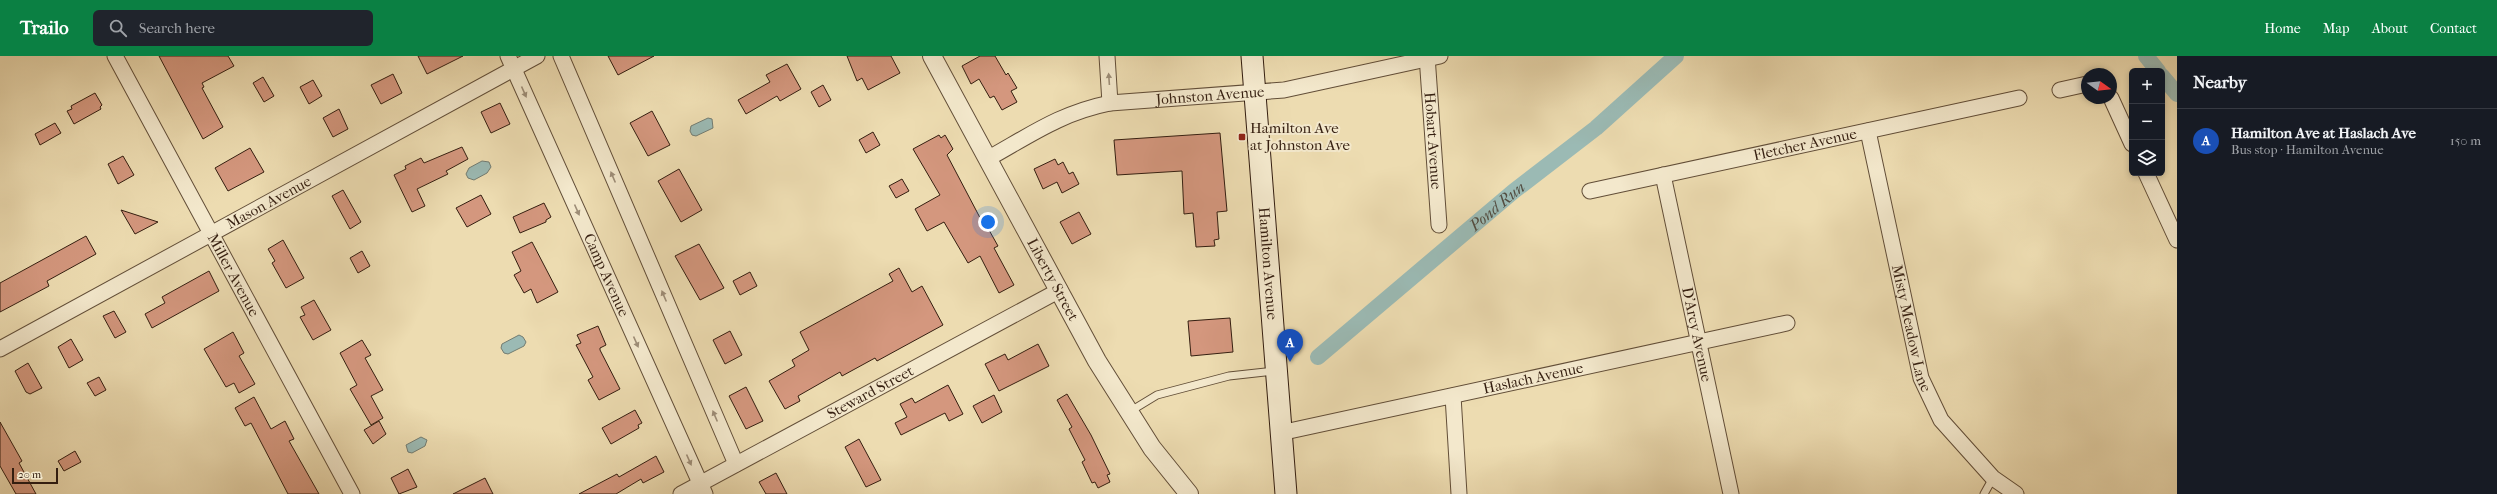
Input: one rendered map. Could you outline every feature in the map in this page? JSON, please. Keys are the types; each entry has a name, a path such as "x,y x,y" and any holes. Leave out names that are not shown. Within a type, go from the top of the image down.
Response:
{"main road":[{"name":"Hamilton Avenue","path":"1252,56 1256,94 1275,371 1286,494"}],"street":[{"name":"Miller Avenue","path":"115,56 352,494"},
{"name":"Mason Avenue","path":"0,349 211,234 511,63 537,56"},
{"path":"561,56 736,464"},
{"name":"Liberty Street","path":"932,56 989,158 1097,361 1128,413 1174,478 1189,494"},
{"path":"1107,56 1110,103"},
{"name":"Johnston Avenue","path":"989,158 1062,116 1083,108 1110,103 1256,94 1284,90 1431,57"},
{"name":"Hobart Avenue","path":"1431,57 1439,225"},
{"name":"Camp Avenue","path":"511,63 702,489"},
{"path":"2060,90 2081,85"},
{"name":"Fletcher Avenue","path":"1590,191 2019,98"},
{"path":"2114,104 2130,140"},
{"name":"Misty Meadow Lane","path":"1868,131 1922,378 1941,420 1993,478 2016,494"},
{"name":"D'Arcy Avenue","path":"1663,175 1731,494"},
{"path":"2147,176 2177,240"},
{"name":"Steward Street","path":"681,494 702,489 736,464 1060,290"},
{"name":"Haslach Avenue","path":"1280,433 1787,322"},
{"path":"1453,396 1459,494"}],"lane":[{"path":"1128,413 1164,393 1229,376 1275,371"},
{"path":"1984,494 1993,478"}],"water":[{"path":"708,118 712,119 713,128 696,136 692,135 690,131 691,126"},
{"path":"482,161 489,162 491,167 487,173 474,180 468,178 466,174 469,168"},
{"path":"519,335 523,337 526,342 524,346 508,354 504,353 501,348 502,344"},
{"path":"421,437 427,440 425,446 412,453 408,452 406,445"}],"building":[{"path":"159,56 228,56 234,66 202,83 204,87 202,88 223,127 203,139"},
{"path":"418,56 463,56 427,74"},
{"path":"608,56 654,56 618,75"},
{"path":"847,56 891,56 900,73 868,90 862,78 857,81"},
{"path":"980,56 995,56 1006,75 1008,73 1017,88 1011,91 1017,102 1002,110 994,96 990,98 979,79 971,84 962,66"},
{"path":"787,64 801,89 780,101 777,96 746,114 738,100 770,82 766,75"},
{"path":"393,74 402,93 381,104 371,85"},
{"path":"263,77 274,96 264,102 253,83"},
{"path":"313,80 322,96 309,104 300,87"},
{"path":"823,85 831,100 819,107 811,92"},
{"path":"95,93 102,105 100,107 101,109 74,124 67,111 72,109 71,106"},
{"path":"500,103 510,124 491,133 481,112"},
{"path":"339,109 348,129 333,137 323,118"},
{"path":"652,111 670,145 648,156 630,123"},
{"path":"55,123 61,133 40,145 35,134"},
{"path":"873,132 880,145 866,153 859,140"},
{"path":"1220,133 1227,211 1217,212 1219,239 1214,240 1215,246 1196,247 1193,213 1184,214 1182,171 1117,175 1114,140"},
{"path":"939,135 941,138 945,135 953,149 947,155 987,231 989,230 998,246 994,248 1014,285 999,293 980,256 968,263 944,222 927,231 915,209 940,195 913,149"},
{"path":"462,147 468,159 446,171 448,174 417,189 425,206 412,212 394,175 406,169 405,166 421,158 424,163"},
{"path":"250,148 264,172 228,191 215,168"},
{"path":"123,156 134,175 118,184 108,164"},
{"path":"1055,159 1058,165 1063,162 1069,174 1073,172 1079,184 1062,193 1057,182 1043,189 1034,169"},
{"path":"679,169 702,210 681,222 658,181"},
{"path":"902,179 909,191 896,198 889,186"},
{"path":"343,190 361,222 350,229 332,196"},
{"path":"481,195 491,214 467,227 456,208"},
{"path":"544,203 551,217 546,220 546,222 520,233 513,217"},
{"path":"121,210 158,222 135,234"},
{"path":"1079,212 1091,234 1072,244 1060,222"},
{"path":"86,236 96,254 47,281 49,286 0,312 0,283"},
{"path":"283,240 304,278 286,288 272,263 275,261 268,249"},
{"path":"532,242 558,292 537,303 531,289 524,293 514,275 521,271 512,252"},
{"path":"699,244 724,288 700,300 675,256"},
{"path":"362,251 370,266 358,273 350,258"},
{"path":"899,268 912,292 922,286 943,325 877,361 875,358 842,376 840,372 798,396 800,401 785,409 769,381 795,366 792,360 809,350 800,332 893,281 889,274"},
{"path":"209,271 219,291 152,328 145,314 165,303 162,297"},
{"path":"750,272 757,286 740,295 733,281"},
{"path":"314,300 331,330 313,340 300,317 305,315 301,307"},
{"path":"114,311 126,332 115,338 103,316"},
{"path":"1230,318 1233,352 1191,356 1188,321"},
{"path":"598,326 606,345 600,348 600,350 620,389 599,400 588,380 593,377 576,345 581,343 577,335"},
{"path":"730,331 742,355 725,364 713,340"},
{"path":"233,332 244,353 239,356 255,384 239,393 234,383 226,387 204,349"},
{"path":"71,339 83,360 69,368 58,347"},
{"path":"362,340 371,355 365,358 383,390 371,396 383,418 371,425 350,389 357,385 340,353"},
{"path":"1038,344 1049,366 999,391 985,364 1005,354 1008,360"},
{"path":"28,363 42,388 30,394 26,392 15,371"},
{"path":"99,377 106,390 95,396 87,383"},
{"path":"948,385 963,414 949,421 945,413 901,435 895,423 907,417 900,404 912,398 915,403"},
{"path":"746,387 763,421 746,429 729,396"},
{"path":"1067,394 1091,435 1110,474 1107,475 1110,482 1098,488 1095,482 1092,483 1082,462 1085,460 1069,429 1072,427 1057,400"},
{"path":"994,395 1002,412 982,423 973,406"},
{"path":"254,397 271,429 285,421 294,439 289,441 319,494 288,494 251,423 245,426 235,408"},
{"path":"635,410 642,423 638,425 639,428 611,444 602,428"},
{"path":"379,421 386,434 373,444 364,430"},
{"path":"0,422 22,461 19,463 36,494 16,494 0,466"},
{"path":"859,439 881,480 866,487 845,447"},
{"path":"75,451 81,462 64,471 58,461"},
{"path":"656,456 664,472 643,483 641,479 616,494 579,494 617,474 619,477"},
{"path":"408,469 417,487 399,494 391,478"},
{"path":"776,473 787,494 766,494 759,482"},
{"path":"485,478 493,494 453,494"}],"waterway":[{"name":"Pond Run","path":"1318,357 1514,191 1596,128 1676,56"},
{"name":"Pond Run","path":"2146,56 2156,68"},
{"name":"Pond Run","path":"2165,80 2177,94"}],"place":[{"name":"Hamilton Ave at Johnston Ave","path":"1242,137"},
{"name":"Hamilton Ave at Haslach Ave","path":"1290,362"}]}
